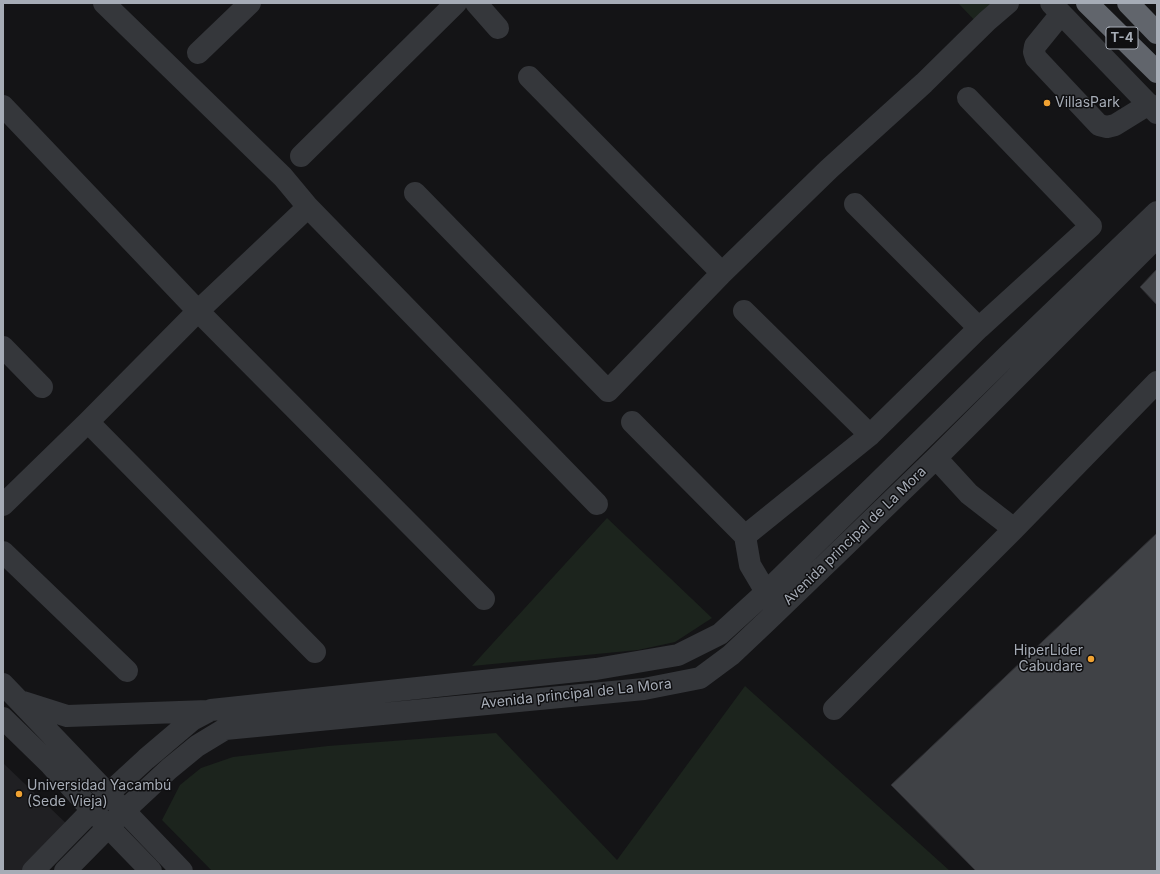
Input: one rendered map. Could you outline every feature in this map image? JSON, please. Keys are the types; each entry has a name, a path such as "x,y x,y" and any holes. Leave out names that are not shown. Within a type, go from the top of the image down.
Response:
{"highway":[{"name":"T-4","path":"1087,3 1157,72"},
{"name":"T-4","path":"1128,3 1157,33"}],"street":[{"path":"104,3 283,177 308,207 597,504"},
{"path":"198,53 250,3"},
{"path":"301,156 456,3"},
{"path":"476,3 498,28"},
{"path":"415,192 608,391 722,273 829,169 924,83 1008,3"},
{"path":"1056,9 1153,109 1115,125 1107,127 1099,125 1036,58 1034,52 1035,46 1056,9"},
{"path":"529,77 722,273"},
{"path":"745,536 870,434 979,328 1091,226 968,98"},
{"path":"3,106 198,311 484,599"},
{"path":"855,204 979,328"},
{"path":"3,505 198,311 308,207"},
{"name":"Avenida principal de La Mora","path":"33,871 109,793 146,759 192,720 211,710 596,669 678,655 720,634 766,592 996,366 1156,212"},
{"name":"Avenida principal de La Mora","path":"65,871 169,768 197,746 225,729 644,689 700,678 731,655 936,458 1157,238"},
{"path":"744,311 870,434"},
{"path":"3,346 42,387"},
{"path":"834,709 1014,529 1157,382"},
{"path":"88,422 315,652"},
{"path":"632,422 745,536 750,565 766,592"},
{"path":"936,458 969,494 1014,529"},
{"path":"3,552 127,671"},
{"path":"3,684 109,793 182,871"},
{"path":"19,700 66,716 211,710"},
{"path":"3,718 51,765 151,871"}],"shaded area":[{"path":"958,3 1012,3 981,27"},
{"path":"607,518 712,618 675,642 638,650 472,666"},
{"path":"745,686 950,871 212,871 162,820 180,785 201,768 233,757 328,746 496,733 617,860"},
{"name":"Universidad Yacambú (Sede Vieja)","path":"3,763 69,826 24,871 3,871"}],"building":[{"path":"1157,269 1157,305 1140,287"},
{"name":"HiperLider Cabudare","path":"1157,533 1157,871 976,871 891,785"}],"place":[{"name":"VillasPark","path":"1047,103"},
{"name":"HiperLider Cabudare","path":"1091,659"},
{"name":"Universidad Yacambú (Sede Vieja)","path":"19,794"}]}
